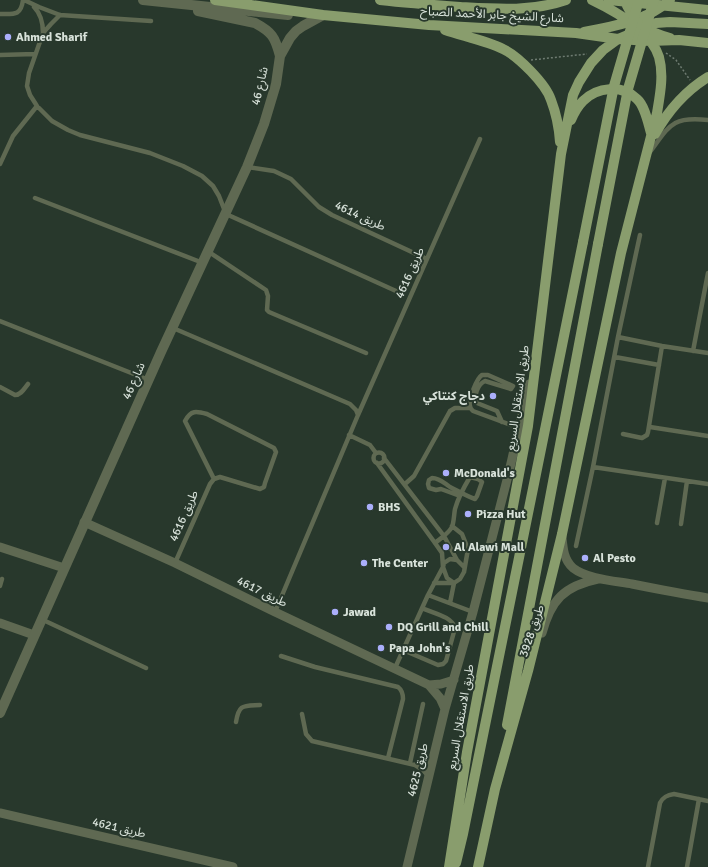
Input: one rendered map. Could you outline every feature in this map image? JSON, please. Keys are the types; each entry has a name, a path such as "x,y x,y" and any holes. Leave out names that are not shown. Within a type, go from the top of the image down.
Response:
{"main road":[{"name":"شارع الشيخ جابر الأحمد الصباح","path":"215,0 303,11 323,15 429,25 576,33"},
{"path":"380,0 506,9 536,7 566,0"},
{"path":"495,789 528,671 562,534 621,253 657,113 661,74 659,57 642,29 632,20 592,0"},
{"path":"609,0 668,2 708,10"},
{"path":"455,867 463,834 614,86 639,0"},
{"path":"478,867 495,789 628,90 654,0"},
{"path":"625,1 632,20"},
{"path":"576,33 613,26 632,20 668,2"},
{"name":"طريق الاستقلال السريع","path":"449,867 467,752 528,426 562,154 571,104 579,82 586,70 600,53 618,40 656,24 670,22 708,24"},
{"path":"429,25 503,48 516,56 534,74 551,98 559,126 562,154"},
{"path":"642,29 679,40 708,43"},
{"path":"576,33 652,45 679,40"},
{"path":"648,146 669,112 688,91 708,77"},
{"path":"566,130 577,109 590,95 599,91 619,89 638,99 643,109 651,135"}],"street":[{"path":"143,0 290,15 303,11"},
{"name":"شارع 46","path":"177,3 202,12 255,23 271,33 276,42 280,56"},
{"name":"شارع 46","path":"1,710 84,522 247,167 264,124 276,84 280,56 290,38 296,31 302,26 323,15"},
{"name":"طريق 4625","path":"407,867 445,709 473,612 509,472 530,381 536,369"},
{"name":"طريق 4617","path":"84,522 175,563 429,685 440,698 445,709"},
{"name":"طريق 3928","path":"562,534 564,553 570,565 581,573 708,598"},
{"path":"0,547 64,568"},
{"name":"طريق 3928","path":"528,671 535,662 546,619 556,601 566,590 575,585 601,578"},
{"path":"0,623 34,635"},
{"path":"429,685 446,683 454,680"},
{"name":"طريق 4621","path":"0,813 233,867"}],"lane":[{"path":"0,14 19,12 22,9 24,0 60,15 151,21"},
{"path":"32,4 39,12 43,25 43,33"},
{"path":"60,15 43,33 35,54 27,86 30,95 37,106 52,120 68,130 80,135 150,153 183,166 202,176 213,186 219,196 226,214 396,291"},
{"path":"0,55 35,54"},
{"path":"1,160 13,136 37,106"},
{"path":"645,158 666,130 677,121 688,118 708,120"},
{"name":"طريق 4616","path":"275,612 349,435 480,139"},
{"name":"طريق 4614","path":"247,167 274,171 283,174 291,179 319,207 332,215 427,258"},
{"path":"35,198 203,263"},
{"path":"576,546 640,235"},
{"path":"209,252 266,290 268,293 267,310 269,312 366,353"},
{"path":"693,351 708,273"},
{"path":"0,321 149,380"},
{"path":"173,328 350,404 356,410 358,415"},
{"path":"618,337 708,353"},
{"path":"623,434 642,438 647,434 650,427 662,346"},
{"path":"614,357 659,366"},
{"path":"470,408 470,400 479,377 482,375 488,375 512,384 513,387 511,389 485,381 480,384 475,397 477,403 497,411 502,422"},
{"path":"0,388 18,395 28,384"},
{"path":"405,484 414,476 450,411 455,408 470,408 473,411 519,428"},
{"path":"197,411 207,414 276,450 264,487 260,489 220,477 214,479 185,421 188,414 197,411"},
{"path":"650,427 708,436"},
{"path":"349,435 370,445 376,453"},
{"path":"376,453 382,453 384,458 444,536 457,560 464,567"},
{"path":"376,453 373,457 374,461 436,542 442,553 445,575 450,581 454,582"},
{"path":"377,463 381,463 384,458"},
{"path":"593,467 708,484"},
{"path":"389,479 397,474"},
{"path":"436,542 444,536 452,526 454,513 461,494 470,477 482,481 475,499 461,494 442,489 432,490 429,488 429,480 436,478 461,494"},
{"path":"657,523 665,478"},
{"name":"طريق 4616","path":"175,563 210,484 214,479"},
{"path":"681,524 687,481"},
{"path":"404,500 412,495"},
{"path":"434,584 454,582 463,575 468,549 462,534 452,526"},
{"path":"395,668 444,563 450,559 457,560"},
{"path":"0,586 2,579"},
{"path":"450,603 454,582"},
{"path":"428,595 473,612"},
{"path":"403,650 438,665 443,664 446,661 455,628 454,625 450,620 422,608"},
{"path":"42,619 146,668"},
{"path":"281,656 316,667 398,687 402,690 403,699 388,758"},
{"path":"413,764 423,704"},
{"path":"236,722 238,711 242,706 260,705"},
{"path":"302,714 306,734 312,740 413,764 423,770 429,778"},
{"path":"413,764 425,762 434,757"},
{"path":"648,867 662,799 669,794 674,794 708,801"},
{"path":"687,867 699,799"}],"path":[{"path":"652,45 673,57 694,87"},
{"path":"521,61 600,53"}],"place":[{"name":"Ahmed Sharif","path":"8,37"},
{"name":"دجاج كنتاكي","path":"493,396"},
{"name":"McDonald's","path":"446,473"},
{"name":"BHS","path":"370,507"},
{"name":"Pizza Hut","path":"468,514"},
{"name":"Al Alawi Mall","path":"446,547"},
{"name":"Al Pesto","path":"585,558"},
{"name":"The Center","path":"364,563"},
{"name":"Jawad","path":"335,612"},
{"name":"DQ Grill and Chill","path":"389,627"},
{"name":"Papa John's","path":"381,648"}]}
